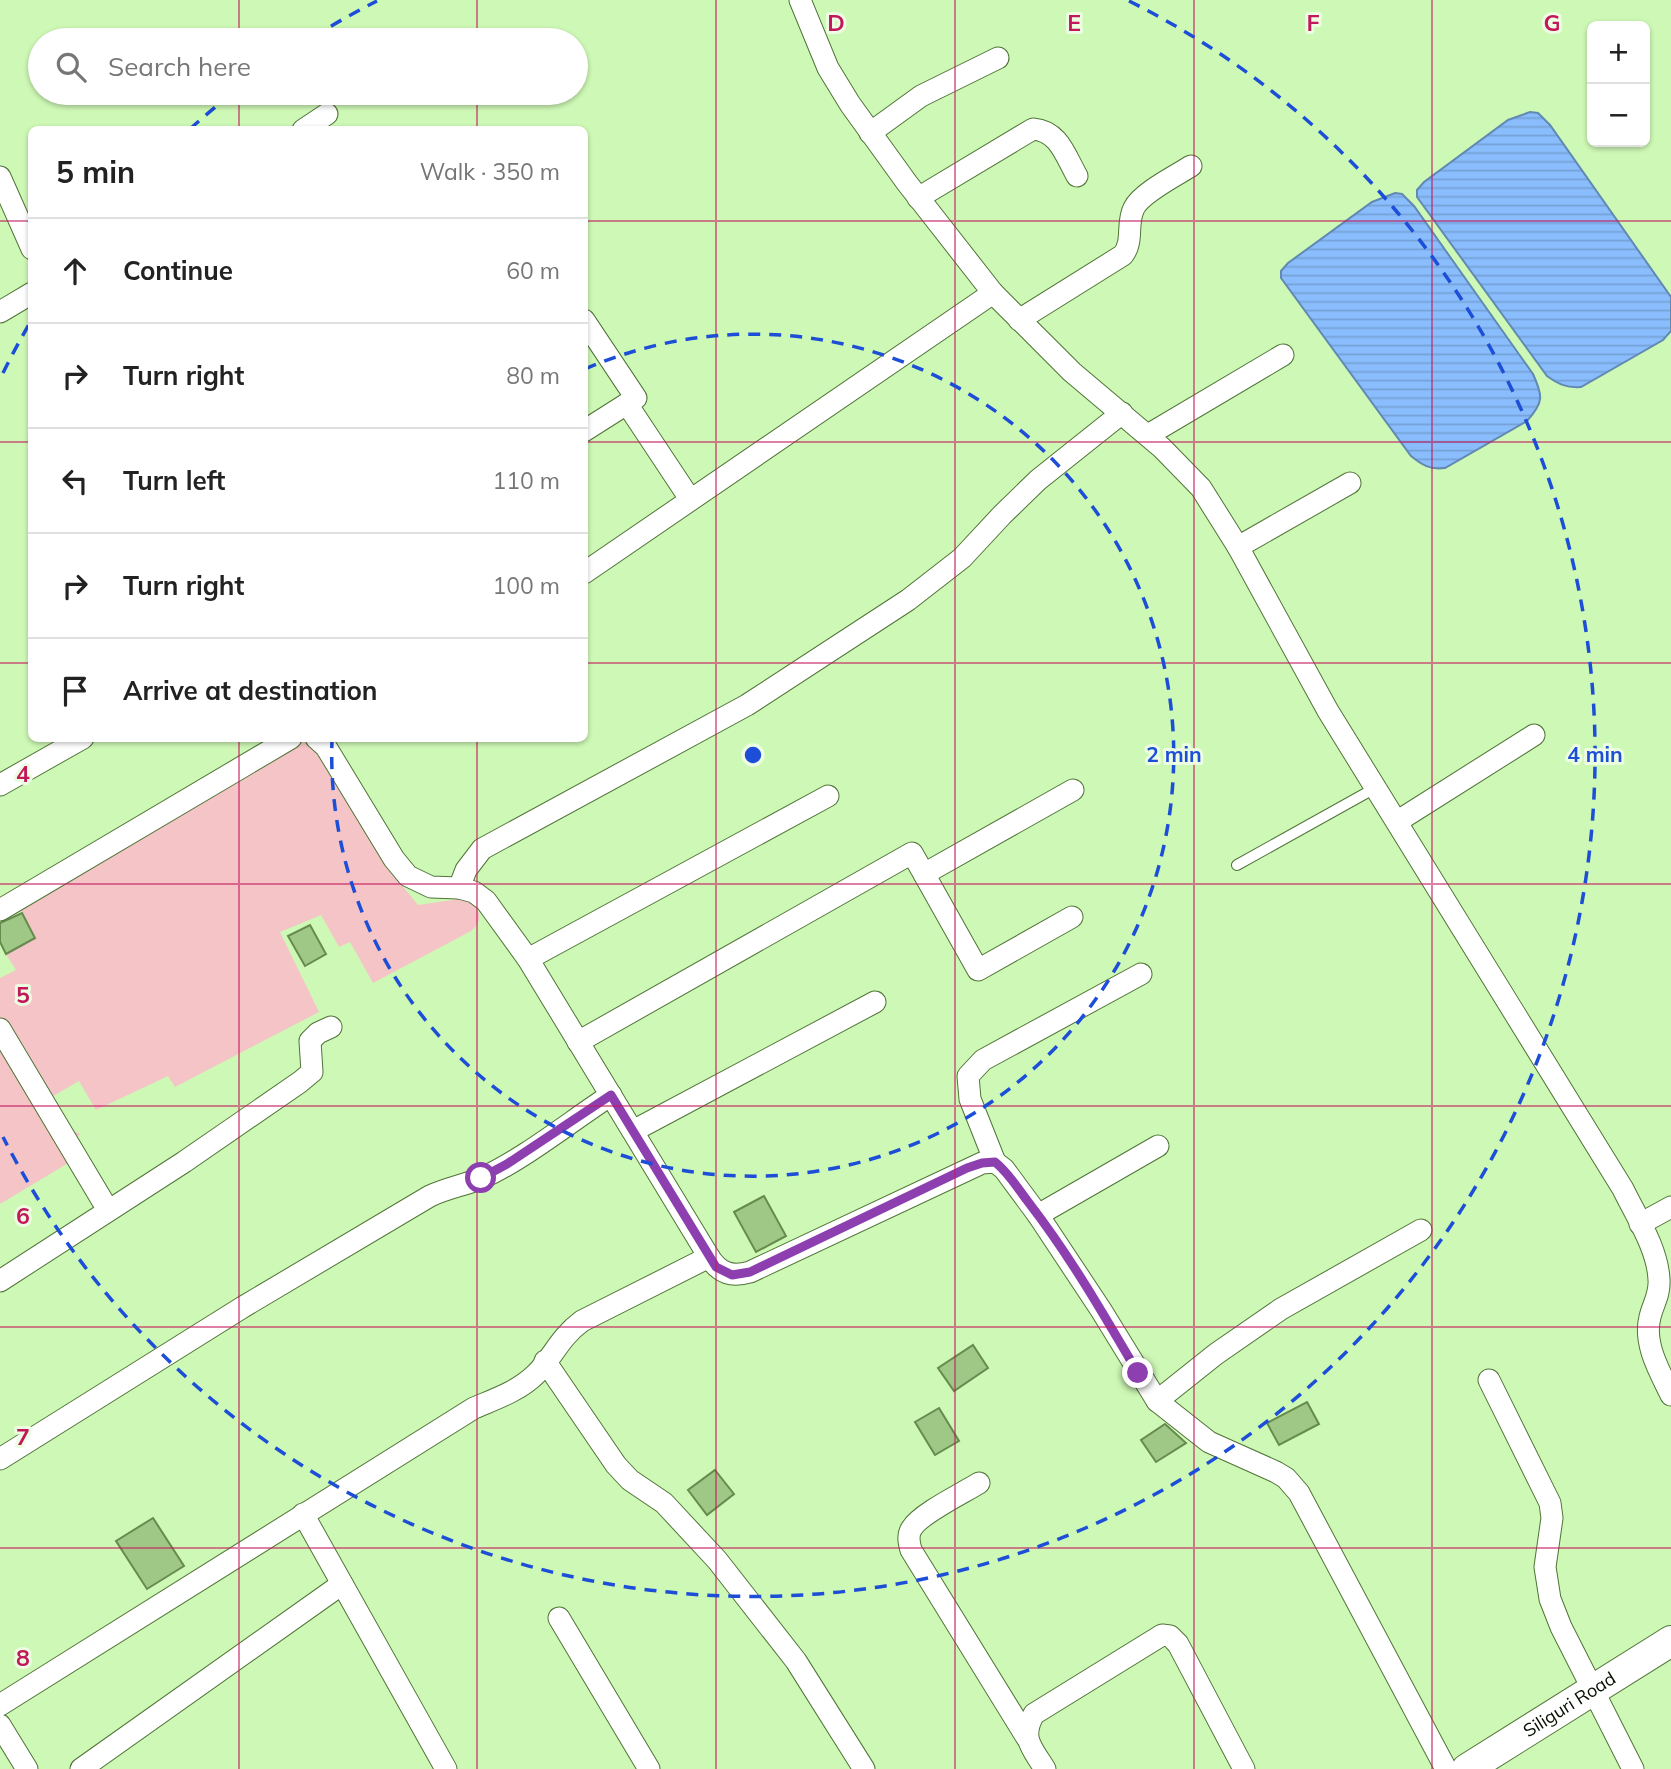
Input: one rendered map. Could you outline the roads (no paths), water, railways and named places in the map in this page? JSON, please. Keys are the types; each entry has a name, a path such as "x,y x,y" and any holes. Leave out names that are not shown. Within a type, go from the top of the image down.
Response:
{"main road":[{"name":"Siliguri Road","path":"1467,1769 1671,1640"}],"street":[{"path":"800,0 828,68 870,134 993,293 1073,372 1148,435 1201,488 1238,547 1328,711 1623,1189 1657,1267 1660,1282 1658,1297 1649,1318 1650,1346 1671,1395"},
{"path":"870,134 921,96 998,58"},
{"path":"309,126 327,114"},
{"path":"918,198 1033,129 1045,130 1054,135 1077,176"},
{"path":"1019,320 1123,255 1129,248 1134,207 1142,198 1191,166"},
{"path":"0,177 28,240"},
{"path":"588,570 993,293"},
{"path":"0,312 28,295"},
{"path":"588,326 636,398 588,429"},
{"path":"1148,435 1283,355"},
{"path":"628,404 690,499"},
{"path":"459,888 466,870 482,849 747,705 908,600 962,558 1038,480 1122,413"},
{"path":"1238,547 1350,483"},
{"path":"1398,821 1534,735"},
{"path":"0,785 76,742"},
{"path":"0,910 284,742"},
{"path":"320,742 400,868 417,881 431,887 459,888 481,895 528,959 709,1257 716,1267 725,1273 732,1275 750,1272 967,1168 995,1162"},
{"path":"924,874 1073,790"},
{"path":"528,959 828,796"},
{"path":"578,1042 912,853 978,970 1072,917"},
{"path":"1141,974 983,1060 968,1076 970,1099 995,1162 1004,1169 1038,1216 1101,1310 1157,1402 1209,1442 1276,1472 1286,1478 1299,1493 1446,1769"},
{"path":"633,1131 875,1002"},
{"path":"0,1281 184,1162 300,1082 312,1072 310,1041 318,1033 331,1027"},
{"path":"0,1028 108,1210"},
{"path":"0,1460 243,1307 430,1196 446,1188 481,1178 507,1164 611,1095"},
{"path":"1038,1216 1158,1146"},
{"path":"1640,1224 1671,1207"},
{"path":"1157,1402 1216,1354 1282,1309 1421,1230"},
{"path":"0,1705 474,1408 520,1387 536,1374 567,1332 582,1321 709,1257"},
{"path":"545,1361 616,1465 630,1480 664,1503 717,1560 796,1661 855,1766"},
{"path":"1489,1380 1550,1503 1552,1518 1545,1567 1550,1599 1561,1627 1633,1769"},
{"path":"979,1483 919,1520 910,1530 911,1550 1045,1769"},
{"path":"303,1514 446,1769"},
{"path":"81,1769 342,1584"},
{"path":"559,1618 649,1769"},
{"path":"1027,1738 1027,1727 1034,1714 1162,1635 1170,1636 1178,1644 1244,1769"},
{"path":"0,1725 27,1769"}],"lane":[{"path":"1237,865 1377,787"}],"water":[{"path":"1530,112 1538,113 1550,125 1671,297 1671,331 1663,340 1581,387 1562,385 1547,376 1417,197 1417,190 1424,182 1508,120"},
{"path":"1395,193 1402,194 1414,206 1533,374 1539,388 1539,404 1527,421 1445,468 1427,466 1411,456 1281,278 1281,271 1288,263 1372,202"}]}
